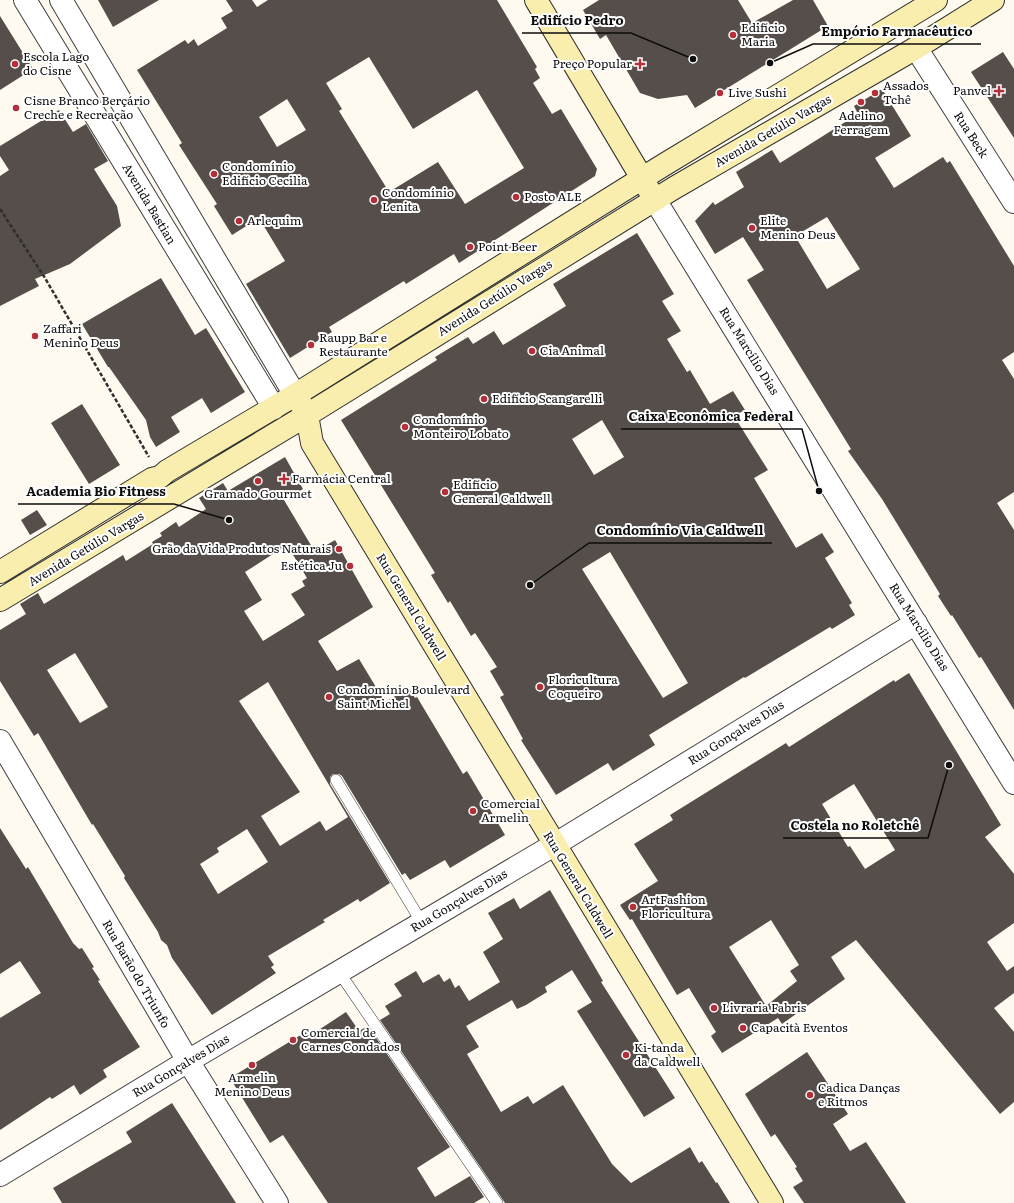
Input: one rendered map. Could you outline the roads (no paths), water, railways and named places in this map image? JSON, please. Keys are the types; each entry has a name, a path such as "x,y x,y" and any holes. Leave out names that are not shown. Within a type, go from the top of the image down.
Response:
{"main road":[{"name":"Rua Marcílio Dias","path":"536,0 655,200"},
{"name":"Avenida Getúlio Vargas","path":"0,572 274,408 642,178 936,0"},
{"name":"Avenida Getúlio Vargas","path":"0,600 307,415 635,211 916,48 993,0"},
{"path":"662,166 661,172 664,179 674,188"},
{"path":"623,190 633,197 635,211"},
{"name":"Rua General Caldwell","path":"295,395 307,415 312,443 772,1203"},
{"name":"Rua General Caldwell","path":"274,408 287,427 312,443"}],"street":[{"name":"Avenida Bastian","path":"25,0 274,408"},
{"path":"61,0 295,395"},
{"name":"Rua Beck","path":"916,48 1014,202"},
{"path":"122,160 148,145"},
{"name":"Rua Marcílio Dias","path":"655,200 1014,783"},
{"name":"Rua Gonçalves Dias","path":"0,1175 188,1061 554,845 916,623"},
{"name":"Rua Barão do Triunfo","path":"0,741 188,1061 278,1203"}],"lane":[{"path":"336,780 422,923"},
{"path":"339,972 497,1203"}],"place":[{"name":"Edifício Maria","path":"733,35"},
{"name":"Edifício Pedro","path":"693,59"},
{"name":"Empório Farmacêutico","path":"770,63"},
{"name":"Escola Lago do Cisne","path":"15,64"},
{"name":"Preço Popular","path":"640,64"},
{"name":"Panvel","path":"999,91"},
{"name":"Live Sushi","path":"720,93"},
{"name":"Assados Tchê","path":"875,93"},
{"name":"Adelino Ferragem","path":"861,102"},
{"name":"Cisne Branco Berçário Creche e Recreação","path":"16,108"},
{"name":"Condomínio Edifício Cecilia","path":"214,174"},
{"name":"Posto ALE","path":"516,197"},
{"name":"Condomínio Lenita","path":"374,200"},
{"name":"Arlequim","path":"239,221"},
{"name":"Elite Menino Deus","path":"752,228"},
{"name":"Point Beer","path":"470,247"},
{"name":"Zaffari Menino Deus","path":"35,336"},
{"name":"Raupp Bar e Restaurante","path":"311,345"},
{"name":"Cia Animal","path":"532,351"},
{"name":"Edifício Scangarelli","path":"484,399"},
{"name":"Condomínio Monteiro Lobato","path":"405,427"},
{"name":"Farmácia Central","path":"284,479"},
{"name":"Gramado Gourmet","path":"258,481"},
{"name":"Caixa Econômica Federal","path":"819,491"},
{"name":"Edifício General Caldwell","path":"445,492"},
{"name":"Academia Bio Fitness","path":"229,520"},
{"name":"Grão da Vida Produtos Naturais","path":"339,549"},
{"name":"Estética Ju","path":"350,566"},
{"name":"Condomínio Via Caldwell","path":"530,585"},
{"name":"Floricultura Coqueiro","path":"540,687"},
{"name":"Condomínio Boulevard Saint Michel","path":"329,697"},
{"name":"Costela no Roletchê","path":"949,765"},
{"name":"Comercial Armelin","path":"473,811"},
{"name":"ArtFashion Floricultura","path":"633,907"},
{"name":"Livraria Fabris","path":"714,1008"},
{"name":"Capacità Eventos","path":"743,1028"},
{"name":"Comercial de Carnes Condados","path":"293,1040"},
{"name":"Ki-tanda da Caldwell","path":"626,1055"},
{"name":"Armelin Menino Deus","path":"252,1065"},
{"name":"Cadica Danças e Ritmos","path":"810,1095"}]}
